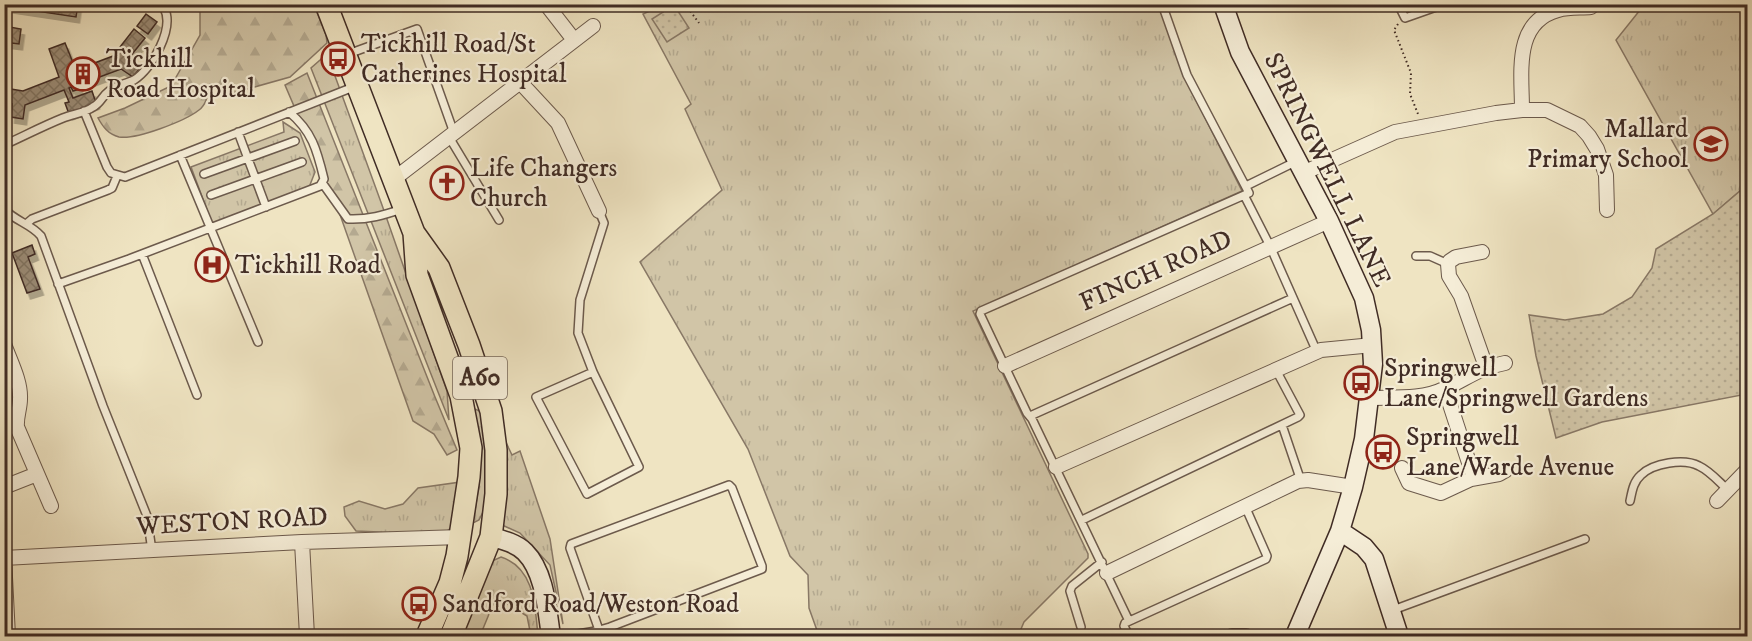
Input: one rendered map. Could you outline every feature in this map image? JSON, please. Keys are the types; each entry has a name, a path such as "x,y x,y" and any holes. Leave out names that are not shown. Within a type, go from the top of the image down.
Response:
{"main road":[{"name":"A60","path":"326,4 414,233 439,268 470,345 491,411 496,450 496,494 491,537 452,636"},
{"name":"A60","path":"414,233 417,275 461,396 471,448 461,537 450,583 427,636"},
{"path":"461,537 491,537"}],"street":[{"path":"546,4 574,40"},
{"name":"SPRINGWELL LANE","path":"1223,4 1240,52 1329,221 1364,298 1369,316 1372,345 1369,398 1364,439 1353,487 1340,531 1295,636"},
{"path":"1522,110 1523,46 1530,27 1542,18 1560,10 1591,7"},
{"path":"394,179 594,26"},
{"path":"520,82 558,123 599,211"},
{"path":"1300,167 1381,136 1423,126 1522,110 1547,110 1580,126 1597,149 1606,175 1607,210"},
{"name":"FINCH ROAD","path":"1005,366 1329,221"},
{"path":"1482,252 1456,257 1448,264 1449,276 1461,296 1486,367"},
{"path":"4,344 19,386 20,400 16,428 51,506"},
{"path":"1056,467 1317,352 1338,347 1372,345"},
{"path":"1369,398 1414,397 1445,389 1486,367 1505,363"},
{"path":"1445,389 1474,478"},
{"path":"1402,468 1409,483 1441,493 1474,478 1499,474 1506,470"},
{"path":"4,487 37,474"},
{"path":"1717,501 1746,474"},
{"path":"1105,568 1301,481 1353,487"},
{"path":"1340,531 1364,547 1374,559 1399,636"},
{"name":"WESTON ROAD","path":"4,558 302,542 461,537"},
{"path":"491,537 511,543 525,551 533,562 539,576 551,636"},
{"path":"302,542 307,636"},
{"path":"4,558 8,636"},
{"path":"1232,636 1246,636"}],"lane":[{"path":"4,145 65,117 92,108 102,101 106,92 134,79 150,63 160,46 168,20 164,8 155,4"},
{"path":"1129,621 1082,520 980,314 981,311 1249,193 1186,75 1162,4"},
{"path":"1398,4 1405,18 1439,6"},
{"path":"345,55 417,29 451,135 499,220"},
{"path":"84,111 107,167 111,173 125,177 357,86"},
{"path":"289,112 303,124 310,134 321,167 323,184 348,219 375,218 405,209"},
{"path":"238,132 266,207"},
{"path":"204,174 295,141"},
{"path":"180,155 258,342"},
{"path":"211,195 302,162"},
{"path":"1246,186 1300,167"},
{"path":"26,224 32,219 112,188 117,176"},
{"path":"58,284 210,229 313,190 323,184"},
{"path":"1244,195 1270,246 1317,352"},
{"path":"4,209 36,229 41,236 103,406 147,516 152,550"},
{"path":"593,372 536,397 587,494 639,467 593,372 578,333 580,300 604,223 599,211"},
{"path":"142,254 197,395"},
{"path":"1416,256 1430,256 1448,264"},
{"path":"1030,416 1293,298"},
{"path":"1082,520 1298,417 1300,415 1276,370"},
{"path":"1282,425 1301,481"},
{"path":"1630,501 1634,483 1641,474 1656,466 1679,463 1692,463 1700,466 1728,490"},
{"path":"566,636 599,630 762,569 729,485 572,544 570,548 599,630"},
{"path":"1128,636 1124,626 1129,621 1266,558 1245,506"},
{"path":"1390,611 1585,539"},
{"path":"1081,627 1070,596 1072,586 1105,568"}],"path":[{"path":"685,4 699,23"},
{"path":"1403,17 1394,30 1411,73 1410,94 1423,126"}],"green space":[{"path":"200,5 314,5 327,43 290,77 233,93 223,87 210,84 202,108 183,119 137,136 119,137 109,132 98,118 171,86 200,35"},
{"path":"663,5 1158,5 1193,94 1242,191 973,311 1088,554 1088,558 1024,622 1018,636 819,636 809,608 808,575 790,556 748,449 640,262 722,190 685,109 691,104 643,14"},
{"path":"674,5 689,28 667,42 652,19"},
{"name":"Mallard Primary School","path":"1644,5 1747,5 1747,185 1713,214 1616,40"},
{"path":"327,54 447,391 449,420 311,68"},
{"path":"307,73 457,450 447,455 434,434 413,421 338,209 285,85"},
{"path":"283,122 300,133 315,172 308,190 213,226 191,167 284,132"},
{"path":"1747,185 1747,394 1602,422 1556,438 1536,356 1529,315 1565,320 1603,314 1632,297 1652,268 1656,249 1713,214"},
{"path":"472,408 485,413 487,504 479,520 473,523 479,485 478,445"},
{"path":"501,432 512,455 520,451 550,539 563,624 550,565 520,533 502,525"},
{"path":"461,482 456,524 447,531 402,533 356,531 345,516 344,507 359,501 385,509 403,504 418,488"},
{"path":"501,557 512,562 527,579 534,601 538,636 531,636 527,616 496,597 480,636 461,636 492,561"}],"building":[{"name":"Tickhill Road Hospital","path":"10,4 78,4 76,17 9,7"},
{"path":"146,14 157,22 148,34 137,26"},
{"path":"4,26 21,29 19,44 4,42"},
{"name":"Tickhill Road Hospital","path":"134,29 145,38 129,58 141,67 133,77 121,69 78,85 80,89 73,91 71,87 69,88 73,98 92,91 96,103 69,114 65,103 69,102 64,90 25,105 23,119 11,117 12,104 4,103 4,88 23,91 59,77 49,49 65,43 76,70 113,56"},
{"path":"32,245 35,254 28,257 40,289 27,293 12,253"}],"place":[{"name":"Tickhill Road/St Catherines Hospital","path":"338,59"},
{"name":"Tickhill Road Hospital","path":"83,74"},
{"name":"Mallard Primary School","path":"1711,144"},
{"name":"Life Changers Church","path":"447,183"},
{"name":"Tickhill Road","path":"212,265"},
{"name":"Springwell Lane/Springwell Gardens","path":"1361,383"},
{"name":"Springwell Lane/Warde Avenue","path":"1383,452"},
{"name":"Sandford Road/Weston Road","path":"419,604"}]}
